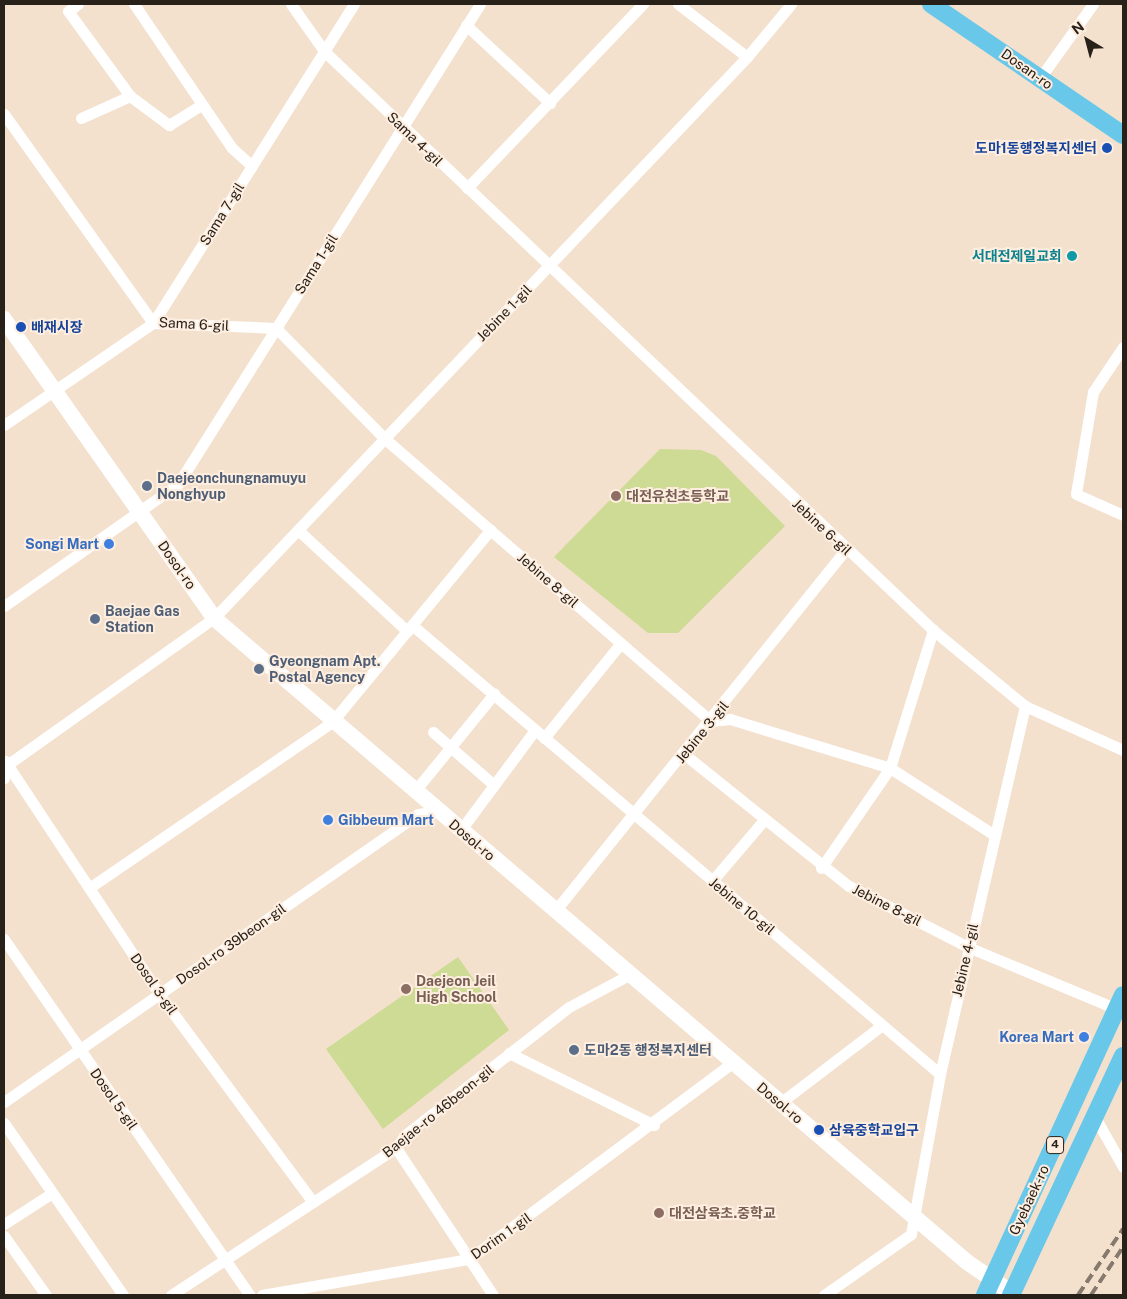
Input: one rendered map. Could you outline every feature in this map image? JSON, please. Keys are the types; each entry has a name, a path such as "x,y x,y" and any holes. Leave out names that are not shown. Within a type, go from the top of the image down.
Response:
{"main road":[{"name":"Dosan-ro","path":"931,4 1123,135"},
{"name":"Gyebaek-ro","path":"989,1288 1120,1002"},
{"name":"Gyebaek-ro","path":"1012,1294 1096,1119 1123,1056"}],"street":[{"path":"78,4 68,11 130,96 169,125 202,104"},
{"path":"134,4 232,148 252,166"},
{"name":"Sama 4-gil","path":"292,4 324,51 548,266"},
{"name":"Sama 7-gil","path":"4,425 153,323 354,4"},
{"name":"Sama 1-gil","path":"139,512 178,484 402,125 480,4"},
{"path":"467,188 643,4"},
{"path":"678,4 746,57"},
{"name":"Jebine 1-gil","path":"5,762 214,618 746,57 791,4"},
{"path":"1040,78 1093,4"},
{"path":"466,26 550,103"},
{"path":"80,118 130,96"},
{"name":"Sama 6-gil","path":"4,114 153,323 276,328"},
{"name":"Jebine 6-gil","path":"548,266 933,630 1025,706 1123,750"},
{"name":"Dosol-ro","path":"4,320 214,618 332,722 913,1216 989,1288 1012,1294"},
{"path":"276,328 384,438"},
{"path":"1123,347 1093,392 1076,494 1123,515"},
{"name":"Jebine 8-gil","path":"384,438 711,721"},
{"path":"4,606 139,512"},
{"name":"Jebine 10-gil","path":"298,530 409,628 494,694 940,1074"},
{"path":"89,888 332,722 490,530"},
{"name":"Jebine 3-gil","path":"555,911 711,721 846,549"},
{"path":"822,868 890,768 933,630"},
{"path":"544,738 621,643"},
{"path":"414,792 494,694"},
{"name":"Jebine 4-gil","path":"824,1295 911,1234 940,1074 1025,706"},
{"path":"711,721 730,719 890,768 994,834"},
{"path":"460,831 535,730"},
{"path":"433,732 494,786"},
{"name":"Jebine 8-gil","path":"684,754 822,868 968,947 1120,1002"},
{"path":"4,778 5,762"},
{"name":"Dosol 3-gil","path":"5,762 159,994 313,1202"},
{"name":"Dosol-ro 39beon-gil","path":"4,1102 81,1051 159,994 418,814 438,811"},
{"path":"712,881 764,820"},
{"name":"Dosol 5-gil","path":"4,939 225,1260"},
{"name":"Baejae-ro 46beon-gil","path":"170,1295 396,1148 404,1135 569,1006 629,975"},
{"path":"780,1103 882,1025"},
{"path":"509,1053 654,1125"},
{"name":"Dorim 1-gil","path":"262,1295 469,1259 654,1125 732,1063"},
{"path":"1096,1119 1123,1167"},
{"path":"4,1123 123,1295"},
{"path":"396,1148 494,1295"},
{"path":"4,1224 52,1193"},
{"path":"4,1236 46,1295"},
{"path":"225,1260 250,1295"}],"green space":[{"path":"660,449 701,450 716,456 785,526 678,633 648,633 554,557"},
{"path":"458,957 509,1030 383,1129 326,1049"}],"railway":[{"path":"1078,1295 1123,1229"},
{"path":"1091,1295 1123,1247"}],"place":[{"name":"도마1동행정복지센터","path":"1107,148"},
{"name":"서대전제일교회","path":"1072,256"},
{"name":"배재시장","path":"21,327"},
{"name":"Daejeonchungnamuyu Nonghyup","path":"147,486"},
{"name":"대전유천초등학교","path":"616,496"},
{"name":"Songi Mart","path":"109,544"},
{"name":"Baejae Gas Station","path":"95,619"},
{"name":"Gyeongnam Apt. Postal Agency","path":"259,669"},
{"name":"Gibbeum Mart","path":"328,820"},
{"name":"Daejeon Jeil High School","path":"406,989"},
{"name":"Korea Mart","path":"1084,1037"},
{"name":"도마2동 행정복지센터","path":"574,1050"},
{"name":"삼육중학교입구","path":"819,1130"},
{"name":"대전삼육초.중학교","path":"659,1213"}]}
